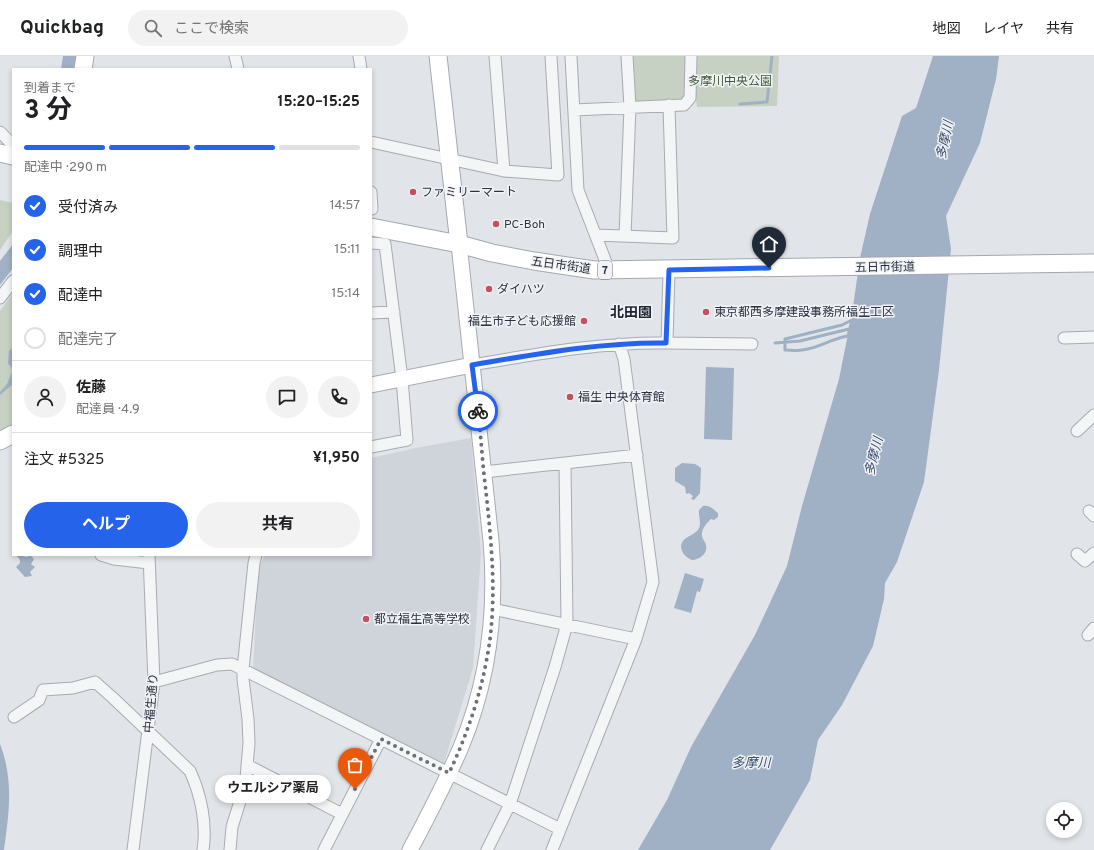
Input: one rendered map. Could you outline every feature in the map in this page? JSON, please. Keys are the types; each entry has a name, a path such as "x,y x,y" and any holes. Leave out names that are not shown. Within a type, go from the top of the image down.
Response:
{"main road":[{"path":"83,68 85,56"},
{"path":"438,56 459,244"},
{"path":"0,153 12,156"},
{"name":"7","path":"372,227 459,244"},
{"name":"五日市街道","path":"459,244 492,253 594,270 1046,265 1094,263"},
{"path":"0,441 12,435"}],"street":[{"path":"235,56 238,68"},
{"path":"359,56 360,68"},
{"path":"495,56 504,171"},
{"path":"372,142 504,171 558,175 551,56"},
{"path":"571,56 578,190 609,270"},
{"path":"625,236 630,107 627,56"},
{"path":"574,110 684,105 690,98 691,56"},
{"path":"596,235 673,238 669,105"},
{"path":"0,132 12,145"},
{"path":"372,243 385,244 402,379 407,440 372,447"},
{"path":"410,850 449,773 465,736 478,698 488,647 492,609 492,553 459,244"},
{"path":"666,343 669,270"},
{"path":"0,298 12,282"},
{"path":"372,313 394,312"},
{"path":"1064,338 1090,337 1094,345"},
{"path":"372,386 472,365 585,347 634,343 752,344"},
{"path":"552,850 636,639 653,582 624,359 619,344"},
{"path":"1077,431 1094,415"},
{"path":"484,472 637,455"},
{"path":"487,850 510,804 555,667 567,624 565,463"},
{"path":"1077,554 1085,561 1094,553"},
{"path":"104,556 114,559 149,559"},
{"path":"230,850 232,827 246,778 249,737 243,669 256,556"},
{"name":"中福生通り","path":"133,850 149,732 154,682 149,559"},
{"path":"492,609 636,639"},
{"path":"154,682 217,665 232,664 560,829"},
{"path":"14,717 38,700 43,690 73,688 95,682 190,771 196,784 202,809 204,841 203,850"},
{"path":"324,850 381,739"},
{"path":"247,765 342,814"}],"shaded area":[{"name":"都立福生高等学校","path":"471,438 481,553 473,668 443,766 253,674 258,569 264,556 372,556 372,458"}],"green space":[{"name":"多摩川中央公園","path":"633,56 779,56 777,106 697,107 696,100 636,102"},
{"path":"0,200 12,203 12,232 0,250"},
{"path":"12,294 12,432 0,438 0,311"}],"water":[{"path":"63,56 76,56 75,68 61,68"},
{"name":"多摩川","path":"933,56 999,56 996,79 980,143 946,216 951,249 939,370 924,482 897,562 885,583 884,599 873,646 842,705 818,740 810,780 770,850 638,850 667,800 691,747 755,635 787,566 802,506 839,379 852,314 860,258 870,214 902,116 916,108"},
{"path":"12,245 12,269 0,285 0,261"},
{"path":"12,348 12,369 8,363 9,351"},
{"path":"706,367 734,368 732,440 704,439"},
{"path":"12,372 12,385 0,395 0,392 7,384"},
{"path":"682,463 695,464 701,468 700,493 694,500 691,499 693,496 686,493 685,487 675,481 675,468"},
{"path":"703,506 708,506 713,509 718,513 718,517 714,520 711,519 705,525 702,536 706,544 706,551 700,558 692,560 684,554 681,544 686,538 699,529 699,510"},
{"path":"17,556 31,556 34,559 31,564 35,567 30,572 32,576 25,577 16,567 20,563"},
{"path":"685,573 704,579 700,592 697,591 691,613 674,608"},
{"path":"0,744 9,784 9,810 4,850 0,850"}],"waterway":[{"path":"740,104 767,102 772,56"},
{"path":"852,320 848,336 808,349 785,350 785,339 842,325 852,320"},
{"path":"775,343 800,341 849,329"}],"way so far":[{"path":"355,789 381,739 449,773 473,715 488,647 493,587 493,564 478,411"}],"place":[{"name":"ファミリーマート","path":"413,192"},
{"name":"PC-Boh","path":"496,224"},
{"name":"ダイハツ","path":"489,289"},
{"name":"東京都西多摩建設事務所福生工区","path":"706,312"},
{"name":"福生市子ども応援館","path":"584,321"},
{"name":"福生 中央体育館","path":"570,397"},
{"name":"都立福生高等学校","path":"366,619"},
{"name":"ウエルシア薬局","path":"355,789"}],"district":[{"name":"北田園","path":"631,312"}],"route":[{"path":"478,411 472,365 585,347 634,343 666,343 669,270 769,268"}]}
